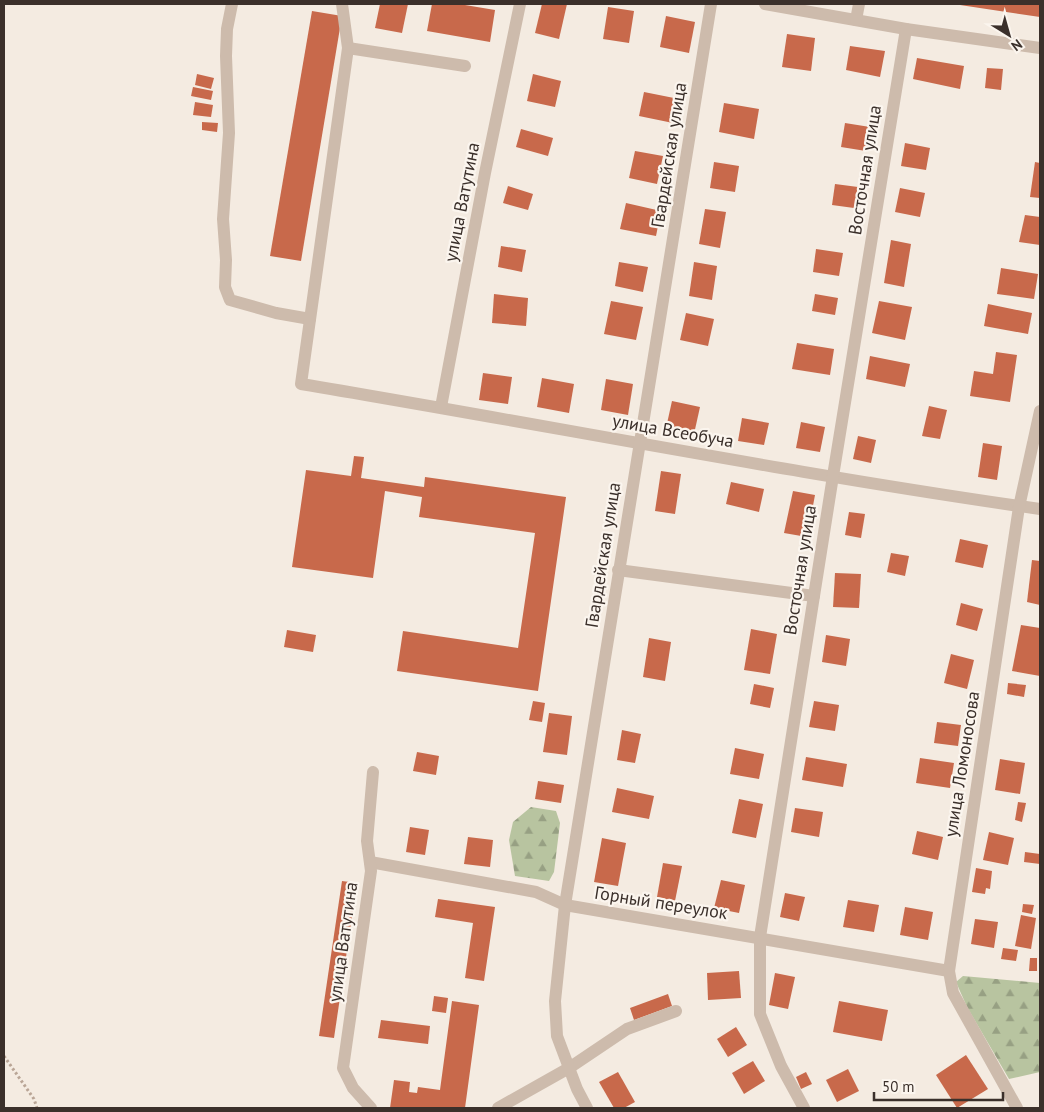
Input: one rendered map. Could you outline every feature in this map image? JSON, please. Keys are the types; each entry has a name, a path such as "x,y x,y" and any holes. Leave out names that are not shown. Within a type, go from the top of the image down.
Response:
{"street":[{"path":"232,4 227,28 226,56 229,133 223,219 226,260 225,287 230,300 276,313 310,319 348,48 342,4"},
{"name":"улица Ватутина","path":"441,407 485,173 520,4"},
{"name":"Гвардейская улица","path":"587,1108 577,1089 558,1036 555,1001 565,905 711,4"},
{"path":"765,4 906,29 1040,48"},
{"path":"856,20 859,4"},
{"name":"Восточная улица","path":"804,1108 781,1066 760,1014 760,937 832,476 906,29"},
{"path":"348,48 465,66"},
{"name":"улица Всеобуча","path":"310,319 301,384 441,407 640,444 1040,510"},
{"name":"улица Ломоносова","path":"1017,1108 953,993 948,971 1019,506 1040,412"},
{"path":"618,570 814,596"},
{"name":"улица Ватутина","path":"371,1108 353,1088 343,1068 371,871 368,841 373,772"},
{"name":"Горный переулок","path":"370,862 536,892 565,905 760,937 948,971"},
{"path":"498,1108 569,1068 627,1029 676,1011"}],"path":[{"path":"4,1056 34,1099 37,1108"}],"green space":[{"path":"531,807 556,811 560,823 554,872 549,881 515,876 509,840 513,822"},
{"path":"963,976 1040,983 1040,1072 1009,1079 967,1007 956,982"}],"building":[{"path":"380,4 408,4 402,33 375,28"},
{"path":"432,4 459,4 495,10 490,42 427,31"},
{"path":"542,4 567,4 559,39 535,33"},
{"path":"1040,4 1040,17 960,5"},
{"path":"608,7 634,11 629,43 603,39"},
{"path":"312,11 342,16 301,261 270,256"},
{"path":"666,16 695,22 689,53 660,47"},
{"path":"787,34 815,38 811,71 782,67"},
{"path":"850,46 885,51 880,77 846,70"},
{"path":"917,58 964,66 960,89 913,79"},
{"path":"987,68 1003,69 1001,90 985,88"},
{"path":"197,74 214,78 211,89 195,85"},
{"path":"533,74 561,81 555,107 527,101"},
{"path":"193,87 213,91 211,100 191,96"},
{"path":"644,92 679,99 673,123 639,116"},
{"path":"195,102 213,105 211,117 193,115"},
{"path":"724,103 759,109 754,139 719,132"},
{"path":"202,122 218,123 217,132 202,130"},
{"path":"845,123 870,127 866,151 841,147"},
{"path":"521,129 553,138 548,156 516,147"},
{"path":"905,143 930,148 926,170 901,166"},
{"path":"635,151 663,156 657,184 629,178"},
{"path":"714,162 739,166 735,192 710,188"},
{"path":"1035,162 1040,163 1040,198 1030,197"},
{"path":"835,184 858,187 854,208 832,205"},
{"path":"508,186 533,194 528,210 503,203"},
{"path":"900,188 925,193 920,217 895,212"},
{"path":"626,203 661,211 656,236 620,229"},
{"path":"705,209 726,212 720,248 699,244"},
{"path":"1025,215 1040,217 1040,245 1019,242"},
{"path":"891,240 911,244 904,287 884,283"},
{"path":"501,246 526,250 522,272 498,267"},
{"path":"816,249 843,253 839,276 813,272"},
{"path":"619,262 648,267 643,292 615,286"},
{"path":"694,262 717,266 712,300 689,296"},
{"path":"1001,268 1038,274 1034,299 997,294"},
{"path":"494,294 528,298 526,326 492,323"},
{"path":"815,294 838,298 835,315 812,311"},
{"path":"611,301 643,307 636,340 604,334"},
{"path":"879,301 912,307 905,340 872,333"},
{"path":"988,304 1032,313 1028,334 984,326"},
{"path":"686,313 714,319 708,346 680,340"},
{"path":"797,343 834,349 830,375 792,369"},
{"path":"996,352 1017,355 1010,402 970,396 974,371 993,374"},
{"path":"870,356 910,364 905,387 866,379"},
{"path":"483,373 512,377 508,404 479,400"},
{"path":"542,378 574,384 569,413 537,407"},
{"path":"606,379 633,384 628,415 601,410"},
{"path":"672,401 700,407 694,434 666,428"},
{"path":"929,406 947,410 940,439 922,436"},
{"path":"742,418 769,423 764,445 738,441"},
{"path":"801,422 825,427 820,452 796,448"},
{"path":"858,436 876,440 871,463 853,459"},
{"path":"983,443 1002,446 997,480 978,477"},
{"path":"354,456 364,457 361,478 424,487 425,477 566,497 538,691 397,671 403,631 518,648 535,533 419,517 422,497 385,491 373,578 292,567 306,470 351,476"},
{"path":"661,471 681,474 675,514 655,511"},
{"path":"731,482 764,489 759,512 726,504"},
{"path":"793,491 815,495 807,537 784,533"},
{"path":"849,512 865,514 861,538 845,535"},
{"path":"960,539 988,545 983,568 955,562"},
{"path":"891,553 909,556 905,576 887,572"},
{"path":"1032,560 1040,561 1040,605 1027,602"},
{"path":"835,573 861,574 859,608 833,607"},
{"path":"961,603 983,609 977,631 956,625"},
{"path":"1021,625 1040,628 1040,676 1012,671"},
{"path":"751,629 777,634 770,674 744,670"},
{"path":"287,630 316,635 313,652 284,647"},
{"path":"826,635 850,639 846,666 822,662"},
{"path":"649,638 671,642 665,681 643,677"},
{"path":"951,654 974,660 967,689 944,683"},
{"path":"1008,683 1026,685 1024,697 1007,694"},
{"path":"754,684 774,688 770,708 750,704"},
{"path":"533,701 545,703 542,722 529,720"},
{"path":"814,701 839,705 835,731 809,727"},
{"path":"549,713 572,716 567,755 543,752"},
{"path":"937,722 961,725 958,746 934,743"},
{"path":"622,730 641,734 635,763 617,760"},
{"path":"735,748 764,754 759,779 730,774"},
{"path":"417,752 439,756 436,775 413,771"},
{"path":"806,757 847,764 843,787 802,780"},
{"path":"920,758 954,763 950,788 916,783"},
{"path":"1000,759 1025,763 1020,794 995,790"},
{"path":"538,781 564,785 561,803 535,799"},
{"path":"617,788 654,796 649,819 612,812"},
{"path":"739,799 763,804 756,838 732,833"},
{"path":"1018,802 1026,803 1022,822 1015,820"},
{"path":"795,808 823,812 819,837 791,832"},
{"path":"410,827 429,830 425,855 406,852"},
{"path":"917,831 943,837 938,860 912,854"},
{"path":"989,832 1014,838 1008,865 983,860"},
{"path":"468,837 493,840 490,867 464,864"},
{"path":"602,838 626,843 618,886 594,882"},
{"path":"1025,852 1040,854 1040,864 1024,862"},
{"path":"663,863 682,866 675,901 657,897"},
{"path":"976,868 992,871 990,889 986,888 985,894 972,892"},
{"path":"721,880 745,885 739,913 714,908"},
{"path":"342,881 357,883 334,1038 319,1036"},
{"path":"785,893 805,897 799,921 780,917"},
{"path":"438,899 495,907 484,981 465,978 473,923 435,917"},
{"path":"848,900 879,905 874,932 843,927"},
{"path":"1023,904 1034,905 1032,914 1022,912"},
{"path":"905,907 933,912 928,940 900,935"},
{"path":"1021,915 1036,918 1031,949 1015,946"},
{"path":"975,919 998,922 994,948 971,944"},
{"path":"1003,948 1018,950 1016,961 1001,959"},
{"path":"1030,958 1037,958 1037,971 1029,971"},
{"path":"739,971 741,998 708,1000 707,973"},
{"path":"775,973 795,977 788,1009 769,1005"},
{"path":"668,994 672,1006 634,1020 630,1008"},
{"path":"434,996 448,998 446,1013 432,1011"},
{"path":"452,1001 479,1005 465,1108 390,1108 394,1080 410,1082 409,1092 417,1093 418,1087 440,1090"},
{"path":"839,1001 888,1010 882,1041 833,1032"},
{"path":"381,1020 430,1026 428,1044 378,1038"},
{"path":"736,1027 747,1045 728,1057 717,1039"},
{"path":"966,1055 988,1089 957,1108 936,1075"},
{"path":"753,1061 765,1081 744,1094 732,1073"},
{"path":"848,1069 859,1091 837,1102 826,1080"},
{"path":"618,1072 635,1102 624,1108 614,1108 599,1082"},
{"path":"806,1072 812,1084 801,1089 796,1077"}]}
